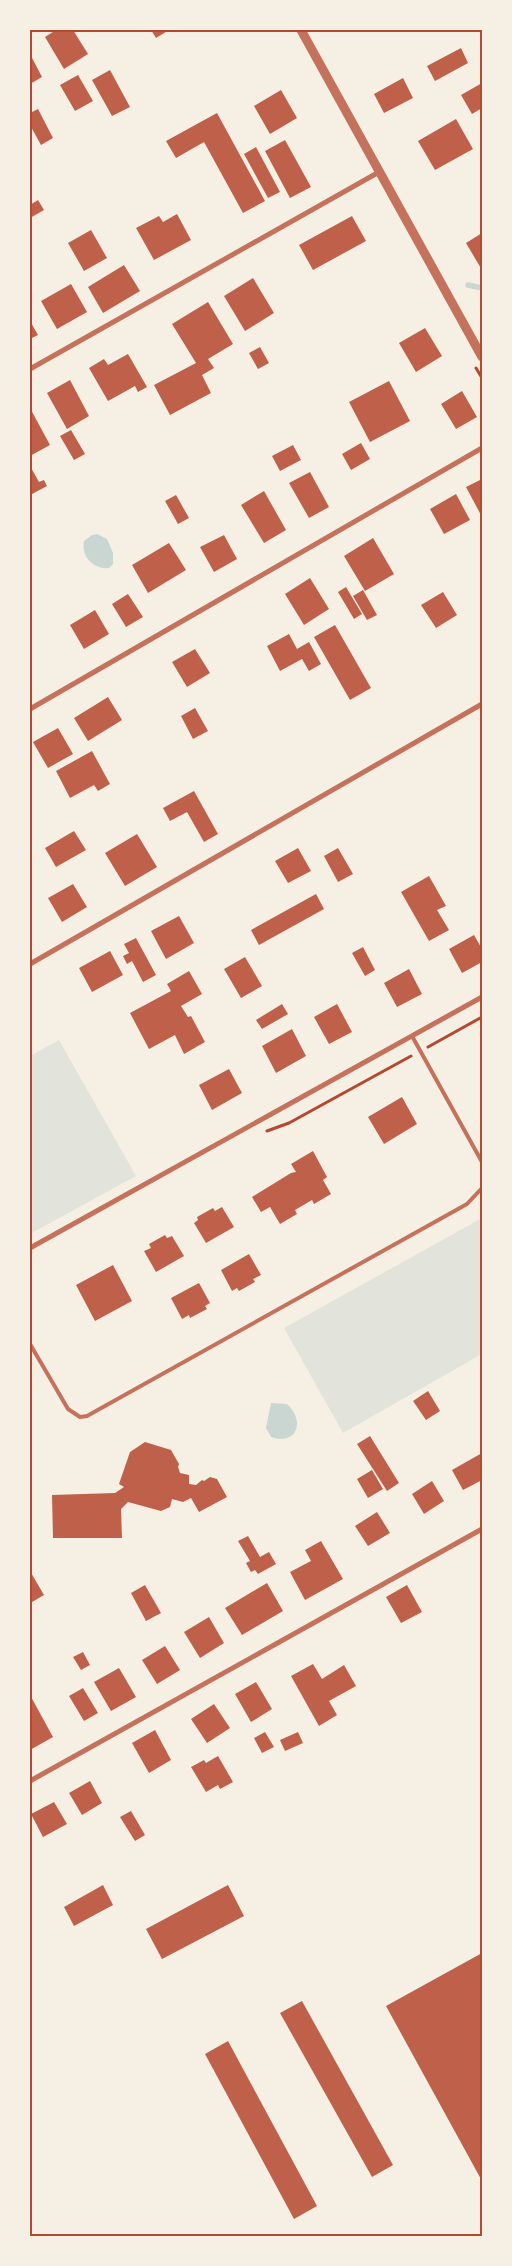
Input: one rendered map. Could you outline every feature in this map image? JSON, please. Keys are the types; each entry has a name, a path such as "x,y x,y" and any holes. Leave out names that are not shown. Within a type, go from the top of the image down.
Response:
{"street":[{"path":"301,30 482,357"},
{"path":"30,369 379,172"},
{"path":"30,709 482,448"},
{"path":"30,964 482,704"},
{"path":"30,1248 482,996"},
{"path":"30,1781 482,1529"}],"lane":[{"path":"412,1036 482,1162"},
{"path":"30,1344 68,1410 80,1417 88,1416 467,1204 482,1188"}],"path":[{"path":"259,1135 289,1124 482,1017"}],"shaded area":[{"path":"97,534 107,539 113,553 113,564 109,568 94,565 85,552 84,541"},
{"path":"59,1040 136,1176 30,1234 30,1056"},
{"path":"482,1218 482,1354 343,1433 284,1328"},
{"path":"271,1403 287,1404 293,1410 297,1424 293,1435 280,1439 271,1437 266,1428"}],"building":[{"path":"56,30 73,30 88,54 64,69 45,37"},
{"path":"151,30 169,30 156,38"},
{"path":"461,48 468,63 435,81 427,66"},
{"path":"30,54 42,77 30,84"},
{"path":"110,70 130,107 112,116 92,80"},
{"path":"78,75 93,101 75,111 60,85"},
{"path":"403,78 413,98 384,113 374,94"},
{"path":"482,83 482,108 472,114 461,95"},
{"path":"281,90 297,118 270,134 254,106"},
{"path":"38,109 53,138 41,145 30,125 30,113"},
{"path":"217,113 265,201 243,213 204,142 176,158 166,141"},
{"path":"456,119 473,149 435,170 418,141"},
{"path":"285,140 311,187 290,198 265,151"},
{"path":"256,147 280,192 268,198 244,154"},
{"path":"38,200 44,210 30,218 30,205"},
{"path":"177,214 191,240 154,260 136,228 159,216 163,222"},
{"path":"352,216 366,241 313,270 299,245"},
{"path":"91,230 107,258 84,271 68,243"},
{"path":"482,233 482,270 466,243"},
{"path":"124,265 140,291 103,313 88,287"},
{"path":"253,278 274,313 245,331 224,296"},
{"path":"71,284 87,312 57,329 41,301"},
{"path":"208,302 233,344 208,359 214,368 202,375 211,393 170,415 154,385 196,363 172,324"},
{"path":"30,321 38,335 30,339"},
{"path":"425,328 442,356 416,372 399,343"},
{"path":"260,347 269,363 258,369 249,353"},
{"path":"128,354 147,387 138,392 135,386 108,401 89,368 104,359 108,365"},
{"path":"70,380 89,416 67,429 47,393"},
{"path":"389,381 410,421 370,442 349,402"},
{"path":"462,391 477,417 456,429 441,404"},
{"path":"30,408 50,445 30,456"},
{"path":"71,430 85,454 74,460 60,436"},
{"path":"361,443 370,459 351,470 342,454"},
{"path":"293,445 301,460 280,471 272,456"},
{"path":"30,466 39,482 44,480 47,486 32,494 30,490"},
{"path":"310,472 329,507 309,518 289,483"},
{"path":"482,479 482,517 466,487"},
{"path":"264,491 286,530 264,543 241,505"},
{"path":"456,494 470,520 444,534 430,509"},
{"path":"176,495 189,518 178,524 165,501"},
{"path":"224,535 237,559 214,572 200,547"},
{"path":"373,538 394,574 365,591 344,556"},
{"path":"169,543 186,570 148,593 132,565"},
{"path":"310,578 329,609 304,625 285,594"},
{"path":"346,587 362,614 354,619 338,592"},
{"path":"363,590 377,615 367,620 353,596"},
{"path":"443,592 457,615 436,628 421,605"},
{"path":"128,594 143,617 126,627 112,604"},
{"path":"95,610 109,634 84,649 70,625"},
{"path":"335,625 371,688 350,700 314,637"},
{"path":"289,634 297,649 309,642 321,664 309,671 302,659 280,671 267,646"},
{"path":"195,649 210,673 187,687 172,662"},
{"path":"108,697 122,720 88,741 74,718"},
{"path":"195,708 208,731 193,739 181,716"},
{"path":"58,728 73,754 48,768 33,742"},
{"path":"92,751 110,784 98,791 94,785 70,798 56,771"},
{"path":"194,791 218,834 204,842 187,812 170,821 163,808"},
{"path":"74,831 86,850 56,867 45,848"},
{"path":"137,834 157,867 125,886 105,853"},
{"path":"298,848 311,871 288,883 275,861"},
{"path":"338,848 353,874 338,882 324,856"},
{"path":"429,876 446,906 437,910 449,930 429,941 401,892"},
{"path":"73,884 87,907 62,922 48,898"},
{"path":"316,894 324,909 259,945 251,930"},
{"path":"179,916 194,943 166,959 151,931"},
{"path":"474,935 482,949 482,962 462,973 449,949"},
{"path":"136,938 156,975 143,982 132,961 127,964 123,956 129,953 124,944"},
{"path":"363,947 375,970 365,976 352,953"},
{"path":"110,951 123,975 92,992 79,968"},
{"path":"245,957 262,986 241,998 224,969"},
{"path":"409,969 422,994 397,1007 384,983"},
{"path":"189,971 202,994 181,1006 188,1017 191,1016 205,1042 184,1054 175,1035 149,1049 130,1013 171,991 167,984"},
{"path":"282,1004 288,1014 262,1029 256,1020"},
{"path":"337,1004 352,1032 329,1044 314,1017"},
{"path":"292,1029 306,1056 276,1073 262,1046"},
{"path":"229,1069 242,1093 212,1110 199,1085"},
{"path":"402,1097 417,1124 384,1144 368,1117"},
{"path":"313,1151 327,1177 323,1180 331,1194 314,1204 312,1200 295,1210 297,1214 280,1224 270,1207 261,1212 252,1197 291,1173 296,1172 291,1164"},
{"path":"222,1207 234,1227 206,1243 194,1223 198,1220 197,1217 213,1208 215,1211"},
{"path":"165,1235 167,1238 172,1236 184,1256 156,1272 144,1251 151,1248 149,1244"},
{"path":"249,1254 261,1275 253,1279 255,1282 239,1291 237,1288 232,1291 221,1270"},
{"path":"113,1265 132,1301 95,1321 76,1285"},
{"path":"199,1283 210,1303 205,1306 207,1309 190,1318 189,1315 182,1319 171,1298"},
{"path":"428,1391 440,1411 426,1420 413,1401"},
{"path":"370,1436 399,1483 387,1491 357,1444"},
{"path":"145,1442 171,1450 179,1464 180,1473 189,1475 189,1484 196,1485 210,1477 217,1479 227,1497 199,1512 191,1498 183,1502 172,1499 170,1507 161,1511 128,1502 121,1509 122,1538 53,1538 52,1495 115,1493 124,1487 119,1484 130,1452"},
{"path":"482,1453 482,1480 463,1490 452,1470"},
{"path":"372,1470 383,1489 368,1498 357,1479"},
{"path":"432,1481 444,1501 424,1514 412,1494"},
{"path":"377,1512 390,1533 368,1546 355,1526"},
{"path":"248,1536 260,1557 269,1552 276,1564 258,1574 255,1570 251,1572 246,1563 250,1561 238,1541"},
{"path":"321,1541 343,1579 305,1600 290,1572 311,1561 305,1550"},
{"path":"30,1571 44,1595 32,1602 30,1600"},
{"path":"267,1583 283,1611 242,1635 225,1608"},
{"path":"145,1585 161,1613 146,1621 131,1593"},
{"path":"407,1585 422,1612 401,1623 386,1597"},
{"path":"209,1617 224,1643 200,1658 184,1632"},
{"path":"165,1646 180,1670 157,1684 142,1660"},
{"path":"83,1652 90,1665 81,1670 73,1657"},
{"path":"313,1664 322,1679 344,1665 356,1686 329,1701 337,1715 319,1726 291,1676"},
{"path":"119,1668 136,1697 111,1711 94,1682"},
{"path":"256,1682 272,1709 251,1722 235,1694"},
{"path":"83,1688 98,1713 84,1721 69,1696"},
{"path":"30,1695 53,1737 30,1750"},
{"path":"214,1704 230,1728 207,1743 191,1719"},
{"path":"155,1730 171,1760 149,1773 132,1743"},
{"path":"265,1732 274,1747 262,1753 254,1738"},
{"path":"298,1732 303,1743 285,1751 280,1740"},
{"path":"218,1756 233,1782 220,1789 218,1785 206,1792 191,1767 204,1760 206,1763"},
{"path":"90,1781 102,1803 82,1815 69,1793"},
{"path":"54,1802 67,1824 43,1837 31,1814"},
{"path":"131,1811 145,1835 135,1841 120,1817"},
{"path":"103,1885 113,1905 74,1926 64,1907"},
{"path":"228,1885 244,1916 162,1959 146,1929"},
{"path":"482,1953 482,2181 386,2006"},
{"path":"302,2001 393,2165 372,2177 280,2013"},
{"path":"228,2041 317,2206 294,2219 205,2054"}],"waterway":[{"path":"468,285 482,288"}]}
